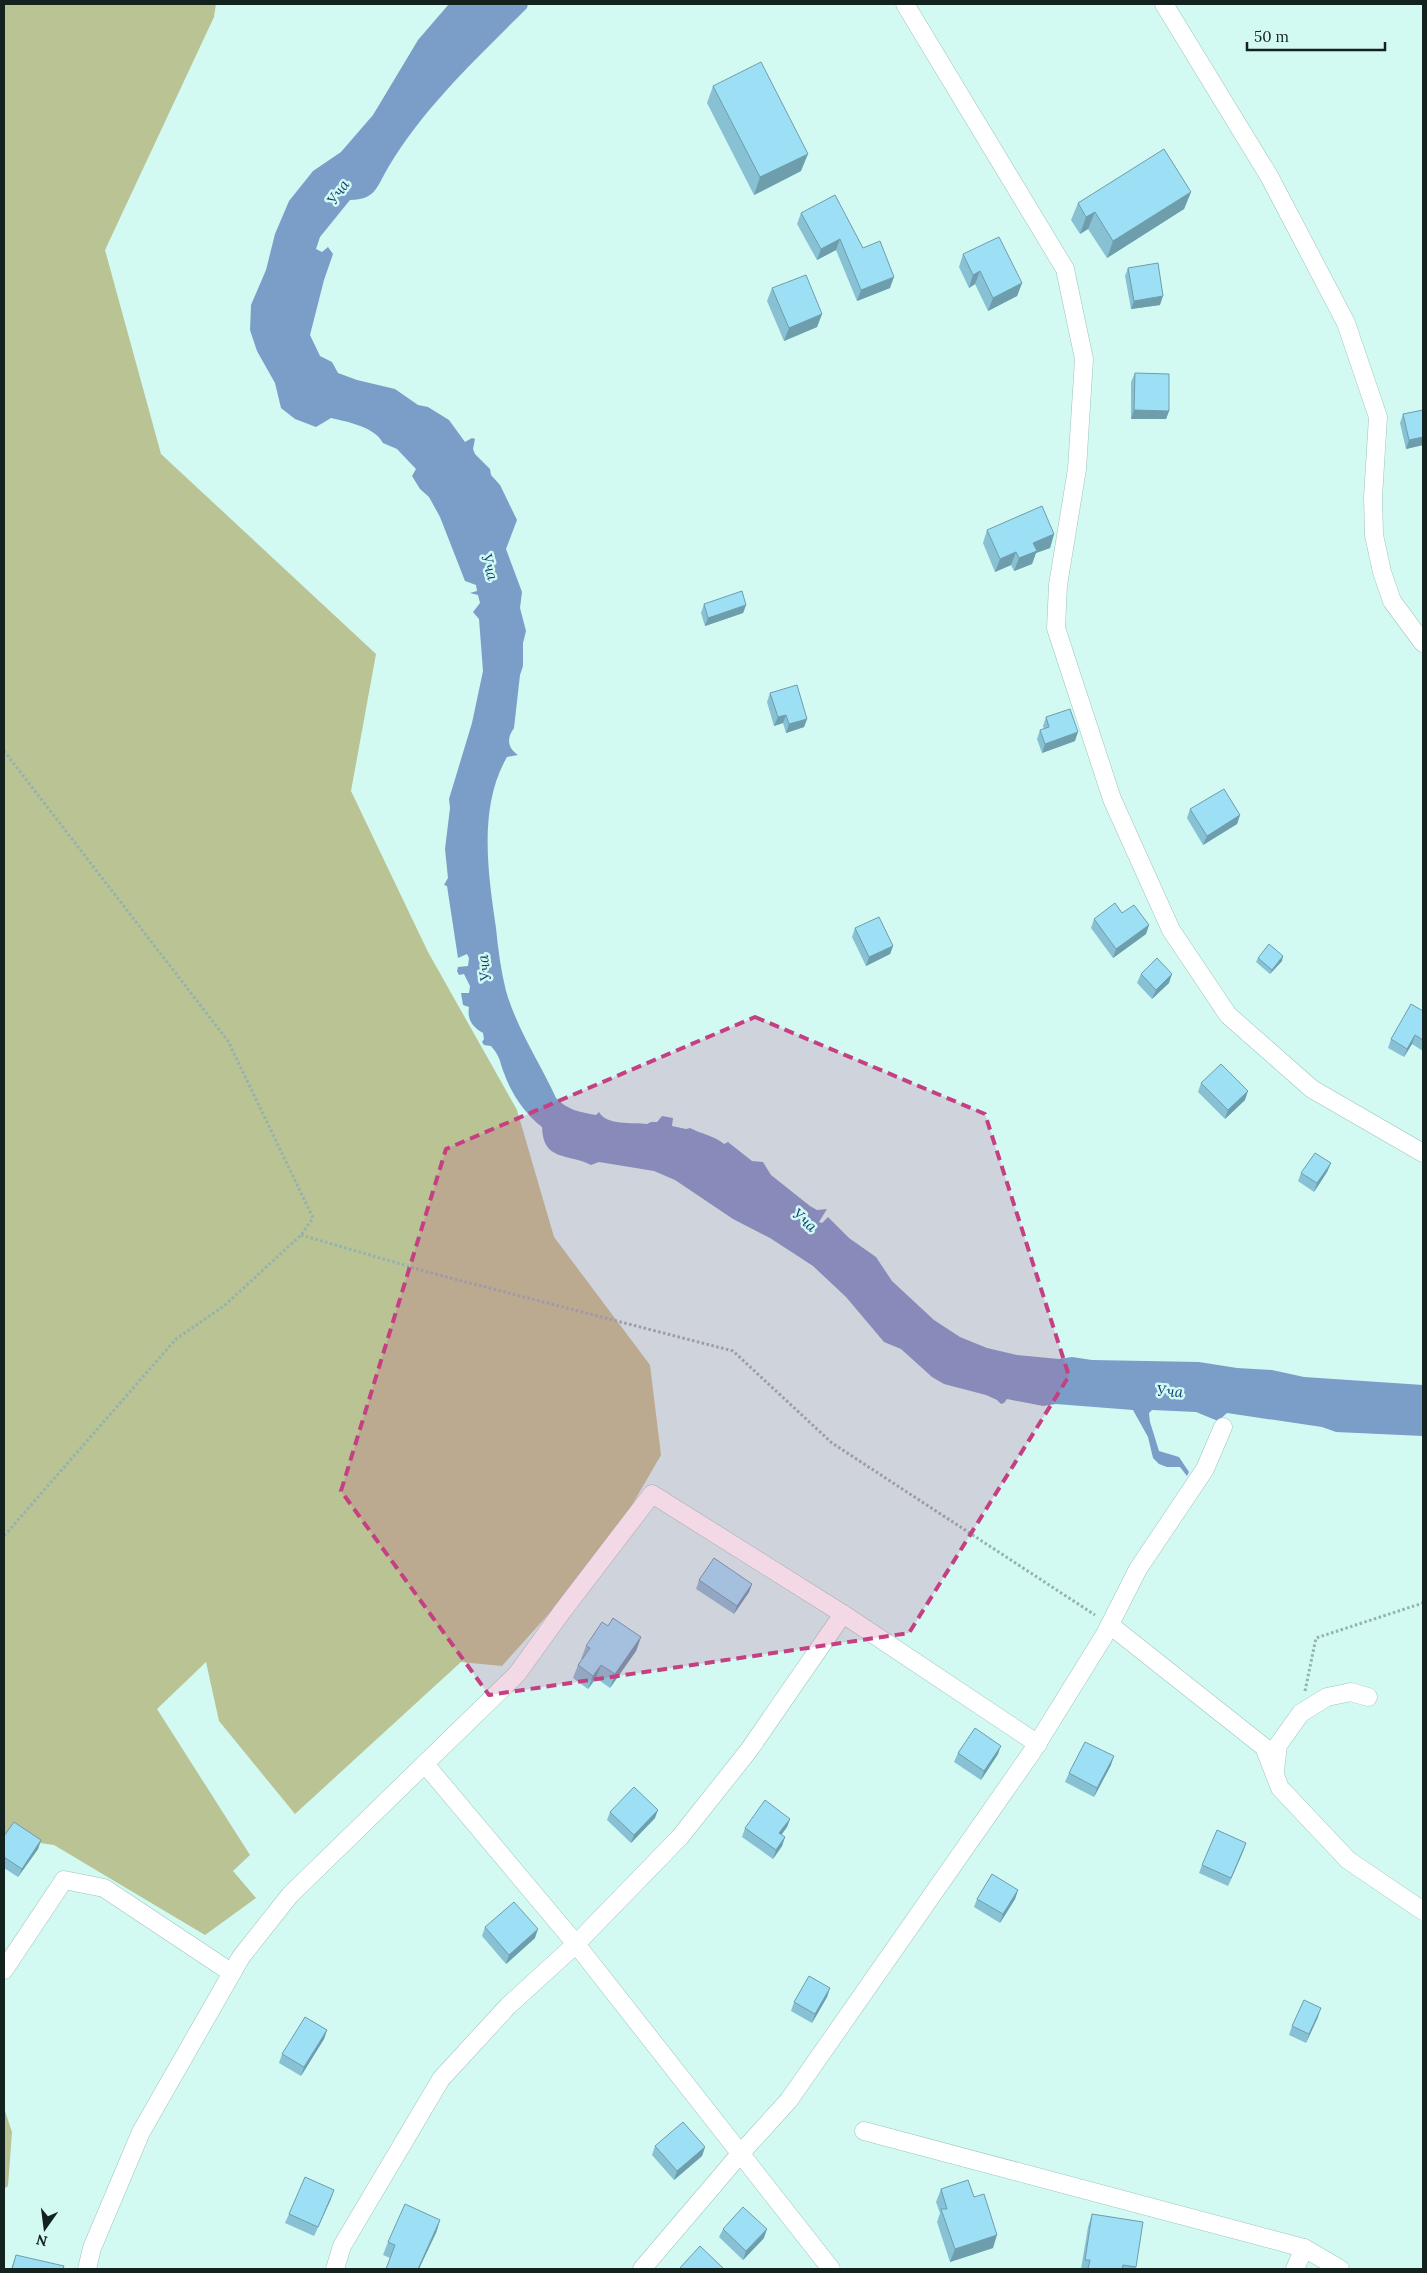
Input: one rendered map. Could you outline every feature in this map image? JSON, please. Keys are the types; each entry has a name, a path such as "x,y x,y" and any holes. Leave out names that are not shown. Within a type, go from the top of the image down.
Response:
{"street":[{"path":"905,4 1065,269 1084,358 1077,469 1058,585 1056,628 1112,799 1171,930 1228,1015 1312,1088 1423,1153"},
{"path":"1164,4 1269,176 1346,323 1378,417 1373,497 1374,536 1382,572 1392,601 1423,643"},
{"path":"642,2269 740,2154 789,2100 1038,1744 1110,1626 1138,1569 1205,1469 1223,1427"},
{"path":"87,2269 92,2248 141,2132 241,1957 290,1895 517,1674 652,1494 843,1614 1038,1744"},
{"path":"335,2269 342,2246 441,2079 508,2006 576,1944 680,1837 749,1750 843,1614"},
{"path":"1110,1626 1264,1747 1275,1770 1280,1788 1348,1860 1423,1911"},
{"path":"1275,1770 1278,1745 1301,1713 1327,1697 1351,1692 1368,1697"},
{"path":"425,1764 576,1944 831,2269"},
{"path":"4,1970 64,1880 104,1888 232,1972"},
{"path":"864,2131 1304,2248 1340,2269"},
{"path":"1295,2269 1304,2248"}],"path":[{"path":"4,751 228,1041 313,1218 301,1236 224,1306 176,1339 4,1536"},
{"path":"301,1236 444,1277 733,1351 832,1443 1110,1626"},
{"path":"1301,1713 1316,1638 1423,1603"}],"highlighted area":[{"path":"755,1017 985,1114 1069,1376 909,1633 489,1695 341,1491 446,1149"}],"green space":[{"path":"4,4 216,4 214,17 105,250 161,454 376,654 351,791 428,952 517,1110 554,1237 650,1365 661,1455 606,1550 502,1666 461,1662 295,1814 219,1721 206,1662 157,1709 250,1855 233,1871 256,1898 205,1935 54,1845 4,1838"},
{"path":"4,2108 12,2132 8,2186 4,2189"}],"water":[{"name":"Уча","path":"449,4 528,4 527,8 453,83 419,123 403,144 371,195 365,198 350,200 320,237 316,249 322,252 328,247 333,254 324,280 310,335 320,356 332,362 338,373 357,380 395,389 418,405 428,407 449,420 465,442 472,438 475,439 473,449 475,454 490,469 491,475 500,485 517,520 506,549 522,592 520,608 526,631 523,643 523,666 520,675 514,728 509,740 510,746 518,755 507,757 498,776 492,797 489,819 488,863 499,952 506,991 522,1032 556,1098 574,1110 596,1115 599,1112 608,1120 647,1124 657,1122 662,1116 673,1118 672,1126 690,1128 724,1144 728,1142 752,1161 763,1162 771,1175 810,1206 817,1210 827,1209 819,1222 822,1223 828,1217 849,1238 876,1257 892,1281 934,1320 960,1337 987,1348 1017,1355 1059,1359 1072,1357 1092,1360 1199,1362 1237,1368 1272,1370 1304,1377 1423,1385 1423,1436 1336,1432 1322,1427 1227,1413 1218,1421 1196,1412 1152,1410 1149,1413 1150,1422 1159,1451 1179,1457 1189,1472 1187,1476 1180,1467 1167,1467 1159,1464 1153,1458 1148,1437 1133,1410 1056,1404 1043,1406 1007,1399 1001,1404 986,1395 944,1384 932,1377 901,1349 884,1342 846,1297 813,1266 770,1238 733,1219 675,1180 654,1171 599,1162 591,1165 558,1155 547,1146 543,1138 542,1127 519,1103 507,1081 497,1053 491,1046 484,1045 482,1042 484,1039 483,1033 471,1022 469,1007 463,1005 461,993 469,993 470,986 464,974 459,975 457,971 458,967 468,966 469,958 467,954 458,958 447,886 444,885 448,878 445,849 450,808 449,799 472,723 483,671 479,619 473,612 480,603 478,595 470,593 477,591 476,585 465,581 440,517 429,497 420,489 412,476 416,469 397,449 383,443 379,437 368,429 331,418 316,427 295,419 281,408 275,383 257,351 250,330 251,305 266,270 275,234 289,201 313,171 341,152 373,115 418,40"}],"building":[{"path":"761,62 808,154 760,177 713,86"},
{"path":"1164,149 1191,192 1113,241 1095,212 1086,217 1078,203"},
{"path":"835,195 863,248 880,241 894,277 861,290 840,239 821,249 801,213"},
{"path":"999,237 1022,283 993,298 980,271 973,275 963,254"},
{"path":"1158,263 1163,296 1134,301 1128,268"},
{"path":"806,275 822,314 789,328 772,288"},
{"path":"1135,373 1169,374 1169,411 1134,410"},
{"path":"1423,410 1423,437 1409,440 1403,414"},
{"path":"1042,506 1054,534 1033,543 1037,551 1019,558 1016,552 1000,559 987,530"},
{"path":"742,591 746,605 708,618 704,604"},
{"path":"797,685 807,719 789,724 786,715 778,717 770,693"},
{"path":"1070,709 1078,732 1045,744 1040,730 1049,727 1046,717"},
{"path":"1224,789 1240,815 1207,836 1190,809"},
{"path":"1115,903 1122,913 1134,905 1149,925 1116,949 1094,919"},
{"path":"879,917 893,946 869,957 855,928"},
{"path":"1269,944 1283,956 1272,970 1258,958"},
{"path":"1157,958 1172,974 1156,990 1141,974"},
{"path":"1411,1004 1423,1011 1423,1040 1415,1035 1407,1049 1391,1039"},
{"path":"1221,1064 1248,1091 1228,1110 1201,1083"},
{"path":"1315,1153 1331,1163 1317,1183 1301,1173"},
{"path":"714,1558 752,1584 737,1606 699,1580"},
{"path":"613,1618 641,1637 615,1674 601,1665 593,1676 578,1665 590,1648 586,1646 602,1622 608,1626"},
{"path":"975,1728 1001,1746 984,1771 958,1753"},
{"path":"1085,1742 1114,1756 1097,1788 1069,1773"},
{"path":"634,1787 658,1810 634,1835 610,1812"},
{"path":"765,1800 790,1819 779,1833 785,1837 776,1850 745,1828"},
{"path":"14,1822 41,1840 22,1869 4,1857 4,1836"},
{"path":"1217,1830 1246,1843 1231,1878 1202,1865"},
{"path":"992,1874 1018,1890 1003,1914 977,1899"},
{"path":"514,1902 538,1929 509,1955 485,1927"},
{"path":"809,1976 830,1988 815,2014 794,2002"},
{"path":"1304,2000 1321,2008 1309,2034 1292,2026"},
{"path":"305,2017 327,2030 304,2067 282,2054"},
{"path":"683,2122 705,2147 677,2171 655,2146"},
{"path":"305,2177 334,2190 318,2227 289,2214"},
{"path":"968,2180 974,2197 984,2194 997,2235 955,2249 941,2209 947,2209 941,2189"},
{"path":"405,2204 440,2220 418,2269 386,2269 395,2245 388,2242"},
{"path":"743,2207 767,2229 746,2251 723,2229"},
{"path":"1092,2214 1143,2222 1136,2267 1123,2265 1122,2269 1088,2269 1090,2260 1085,2260"},
{"path":"700,2246 724,2269 679,2269"},
{"path":"16,2255 64,2266 63,2269 12,2269"}]}
